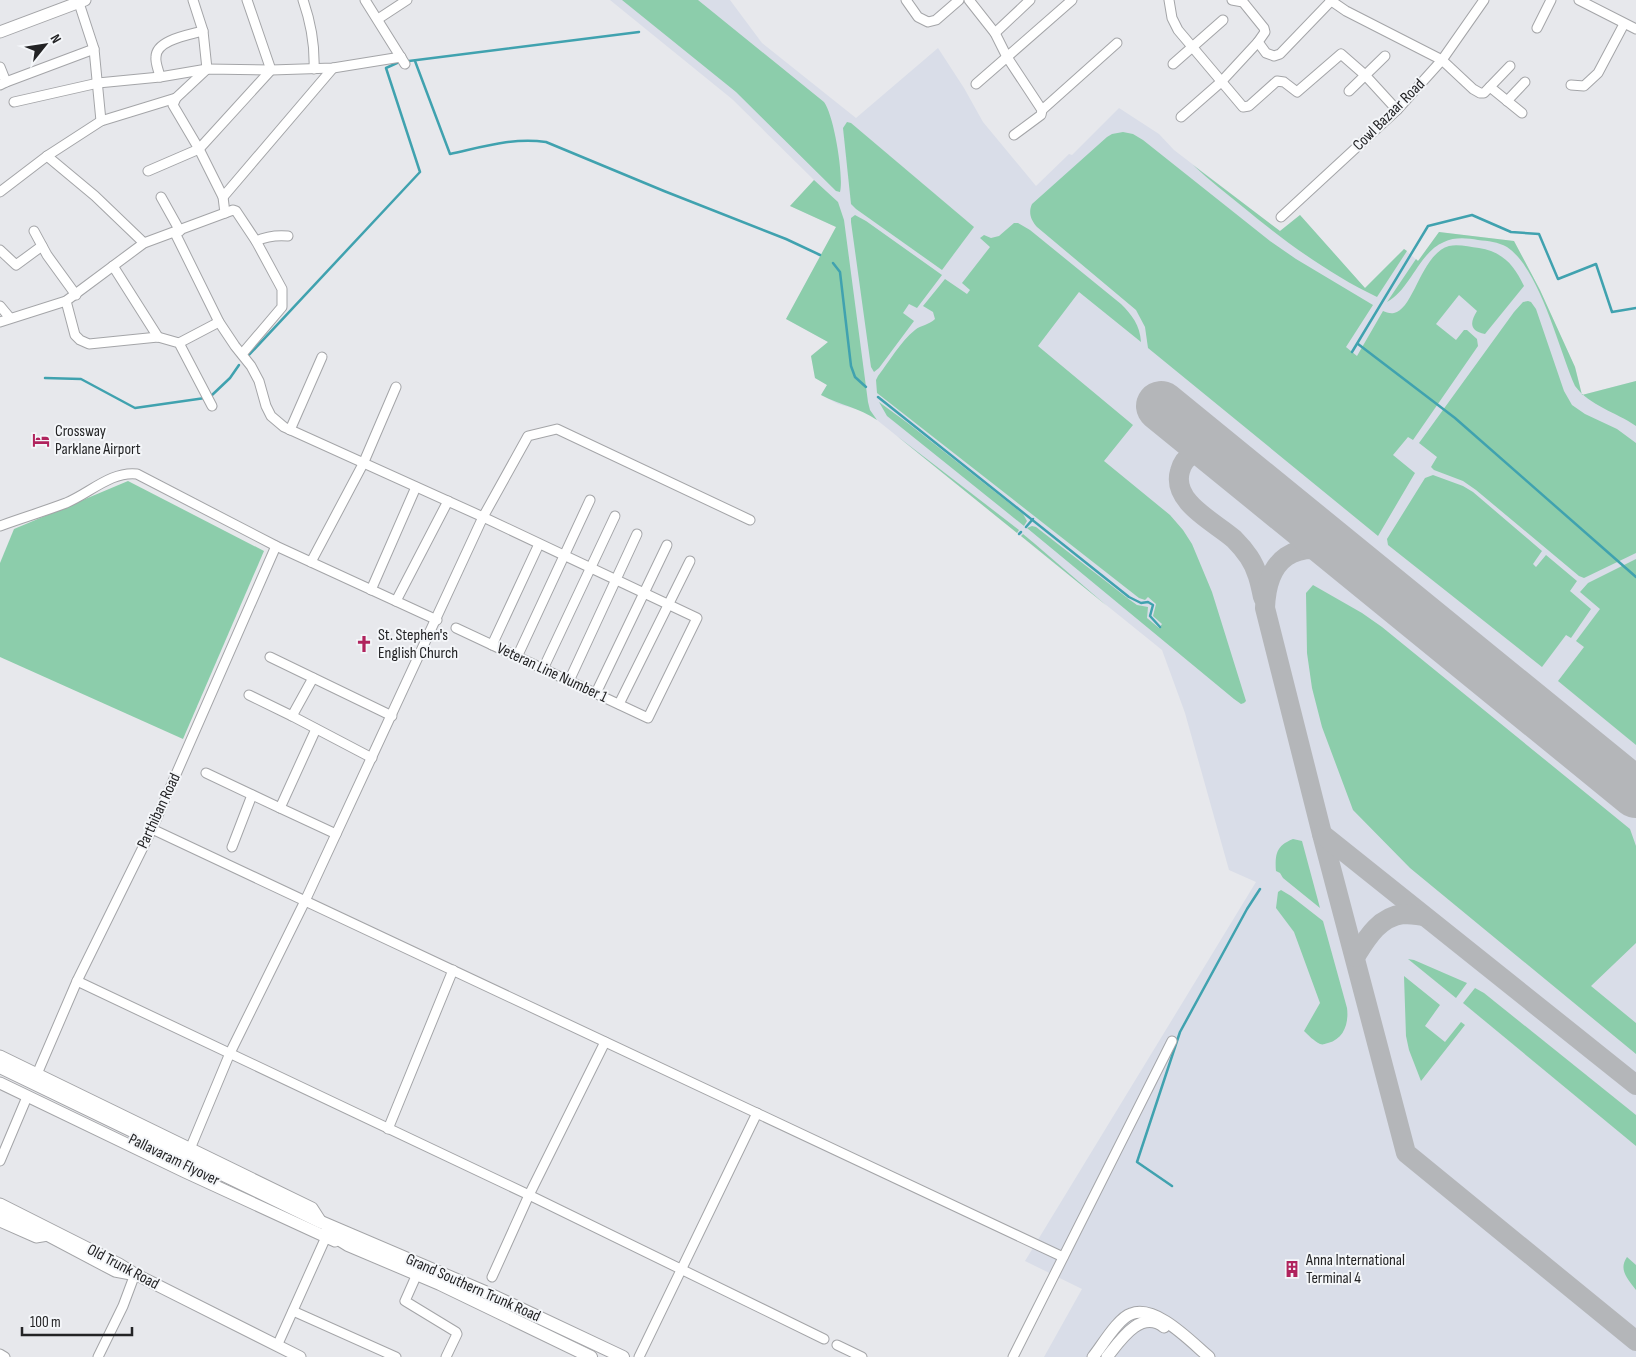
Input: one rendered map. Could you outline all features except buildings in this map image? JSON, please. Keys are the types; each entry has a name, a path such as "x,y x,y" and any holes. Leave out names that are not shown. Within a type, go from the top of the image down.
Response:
{"main road":[{"name":"Pallavaram Flyover","path":"0,1067 305,1218 348,1245"},
{"name":"Pallavaram Flyover","path":"0,1075 305,1218 321,1222"},
{"name":"Grand Southern Trunk Road","path":"321,1222 486,1292 623,1357"},
{"name":"Grand Southern Trunk Road","path":"348,1245 417,1274 591,1357"}],"street":[{"path":"193,0 203,31 207,69"},
{"path":"247,0 271,70"},
{"path":"303,0 310,20 315,46 314,69"},
{"path":"14,102 98,83 160,77 207,69 314,69 403,60 366,0"},
{"path":"378,18 407,0"},
{"path":"906,0 918,17 928,22 936,20 959,0"},
{"path":"969,0 995,33 1042,110"},
{"path":"995,33 1030,0"},
{"path":"976,84 1072,0"},
{"path":"1169,0 1172,18 1178,30 1239,104 1246,107 1249,106 1277,81 1284,82 1297,92 1341,54 1365,75 1397,110"},
{"path":"1181,117 1221,82 1266,32 1243,2 1232,0"},
{"path":"1258,42 1270,56 1277,56 1331,0 1346,11 1442,60 1473,89 1480,93 1484,94 1510,66"},
{"name":"Cowl Bazaar Road","path":"1280,217 1397,110 1442,60 1484,0"},
{"path":"1538,28 1551,0"},
{"path":"1580,0 1636,29"},
{"path":"0,32 80,1 94,49 101,121"},
{"path":"1173,64 1223,20"},
{"path":"1571,85 1584,86 1598,73 1624,24"},
{"path":"160,77 156,57 157,49 162,44 203,31"},
{"path":"1014,136 1040,115 1042,110 1117,43"},
{"path":"0,67 3,84 94,49"},
{"path":"1349,91 1385,56"},
{"path":"223,197 333,68"},
{"path":"207,69 176,98 173,105 199,149 223,197 225,213"},
{"path":"148,171 199,149 271,70"},
{"path":"1507,101 1524,82"},
{"path":"1490,87 1522,114"},
{"path":"0,192 47,156 101,121 176,98"},
{"path":"47,156 95,196 144,244"},
{"path":"160,197 219,322 259,381 271,416 284,427 483,517 669,605"},
{"path":"0,322 66,301 144,244 233,210 236,211 256,241 282,289 282,307 242,354"},
{"path":"34,231 47,255 76,295"},
{"path":"256,241 266,237 288,236"},
{"path":"0,250 16,265 42,246"},
{"path":"113,266 158,337"},
{"path":"66,301 75,335 80,340 89,344 158,337 179,343 219,322"},
{"path":"0,306 10,318"},
{"path":"179,343 212,406"},
{"path":"290,430 322,357"},
{"path":"311,562 363,464 396,387"},
{"path":"190,1149 230,1053 392,716 483,517 528,436 557,429 750,520"},
{"path":"0,526 68,502 116,476 128,473 137,474 276,546 437,620"},
{"path":"371,590 416,487"},
{"path":"516,656 590,500"},
{"path":"396,601 448,502"},
{"path":"543,668 615,516"},
{"path":"569,681 637,534"},
{"path":"492,645 539,544"},
{"path":"596,693 667,545"},
{"name":"Parthiban Road","path":"37,1074 77,981 152,829 276,546"},
{"path":"619,704 690,561"},
{"name":"Veteran Line Number 1","path":"456,628 648,718 696,618 669,605"},
{"path":"270,657 392,716"},
{"path":"292,716 313,678"},
{"path":"250,695 372,758"},
{"path":"280,808 316,729"},
{"path":"206,773 336,834"},
{"path":"232,847 252,795"},
{"path":"152,829 1063,1257"},
{"path":"388,1129 452,970"},
{"path":"77,981 824,1338"},
{"path":"1013,1357 1172,1041"},
{"path":"492,1277 529,1196 605,1042"},
{"path":"0,1056 312,1208 321,1222"},
{"path":"0,1083 326,1237 348,1245"},
{"path":"0,1161 27,1097"},
{"path":"639,1357 757,1113"},
{"name":"Old Trunk Road","path":"0,1204 52,1228 66,1242 114,1270 135,1274 300,1357"},
{"path":"0,1214 26,1224 48,1236 66,1242"},
{"path":"0,1222 36,1238 48,1236"},
{"path":"26,1224 35,1225 66,1242"},
{"path":"277,1346 326,1237"},
{"path":"98,1357 135,1274"},
{"path":"417,1274 405,1301 456,1332 446,1357"},
{"path":"293,1310 396,1357"},
{"path":"1093,1357 1121,1321 1131,1314 1146,1312 1162,1318 1209,1357"},
{"path":"1107,1357 1129,1329 1147,1322 1161,1324 1200,1357"},
{"path":"837,1345 862,1357"},
{"path":"0,1354 5,1357"}],"shaded area":[{"path":"610,0 730,0 762,43 856,118 938,48 983,122 1036,186 1069,154 1072,155 1119,108 1159,134 1174,150 1280,231 1300,215 1365,288 1404,249 1418,261 1439,232 1514,241 1540,290 1575,367 1582,395 1636,381 1636,1357 1044,1357 1082,1289 1025,1261 1256,882 1229,870 1185,713 1162,650 877,420 866,412 838,404 821,395 827,385 815,378 811,356 828,342 786,319 836,227 790,206 814,180 732,99"}],"green space":[{"path":"622,0 698,0 824,102 831,119 837,146 841,173 840,192 836,191 736,92"},
{"path":"847,122 851,123 974,227 942,270 851,204 843,128"},
{"path":"1123,132 1133,134 1143,140 1270,241 1296,259 1373,305 1346,347 1357,356 1383,311 1394,313 1401,309 1407,302 1431,259 1439,251 1456,245 1487,250 1501,256 1516,272 1524,286 1485,334 1476,331 1472,326 1477,311 1459,295 1436,324 1456,340 1464,330 1467,330 1477,339 1478,346 1413,440 1408,437 1393,455 1415,473 1378,536 1148,348 1145,327 1136,310 1033,222 1030,213 1032,204 1107,137"},
{"path":"1193,165 1280,231 1300,215 1365,288 1404,249 1407,251 1377,297 1324,267 1291,244"},
{"path":"814,180 838,202 844,220 868,402 870,410 877,420 864,412 821,395 827,385 815,378 811,356 828,342 786,319 836,227 790,206"},
{"path":"855,215 942,275 917,308 909,304 903,313 914,321 874,372 871,367 851,222 851,218"},
{"path":"1014,223 1018,223 1030,230 1121,304 1137,325 1141,342 1079,292 1038,346 1133,425 1104,461 1170,515 1192,544 1212,592 1246,701 1244,703 1241,704 1234,699 1027,528 1036,527 1137,605 1148,607 1147,618 1159,628 1162,624 1153,616 1156,604 1148,597 1145,600 1139,598 877,393 876,380 900,346 915,330 935,319 933,312 923,306 945,279 967,294 970,290 962,283 990,247 980,238 984,235 991,238 999,236"},
{"path":"1439,232 1514,241 1540,290 1575,367 1582,393 1575,386 1539,291 1519,258 1504,245 1465,238 1444,242 1428,254 1403,289 1387,302 1416,259 1418,261"},
{"path":"1528,301 1536,309 1564,391 1572,405 1585,414 1617,429 1636,443 1636,553 1584,578 1579,576 1476,490 1463,481 1434,470 1431,467 1437,457 1419,443 1514,312 1523,302"},
{"path":"1636,381 1636,426 1596,404 1583,395"},
{"path":"879,402 1023,514 1027,521 1024,526 887,416"},
{"path":"897,436 1019,530 1017,533"},
{"path":"1433,475 1463,486 1473,492 1542,551 1533,564 1536,567 1546,555 1577,581 1570,591 1591,609 1571,638 1566,635 1542,667 1388,545 1387,539 1425,478"},
{"path":"128,481 264,551 183,739 0,657 0,563 14,529"},
{"path":"1023,534 1035,544 1107,606 1021,536"},
{"path":"1636,559 1636,745 1558,681 1584,647 1576,641 1600,609 1580,592 1588,583"},
{"path":"1313,585 1362,613 1382,627 1630,829 1636,846 1636,943 1591,986 1636,1023 1636,1054 1410,868 1353,810 1322,727 1312,688 1307,653 1306,593"},
{"path":"1293,839 1302,841 1320,908 1276,871 1276,855 1278,851 1283,845"},
{"path":"1281,890 1323,921 1347,1008 1346,1025 1342,1034 1328,1043 1320,1044 1304,1031 1320,1003 1294,932 1276,908 1278,892"},
{"path":"1408,959 1414,960 1467,983 1456,998"},
{"path":"1404,976 1440,1005 1425,1026 1445,1042 1461,1022 1465,1025 1421,1081 1409,1050 1406,1036"},
{"path":"1475,988 1484,993 1636,1115 1636,1146 1463,1003"},
{"path":"1627,1257 1636,1265 1636,1290 1625,1274 1623,1266"}],"waterway":[{"path":"409,61 639,32"},
{"path":"415,61 450,154 510,142 546,142 786,239 820,255"},
{"path":"248,356 420,172 386,68 397,63"},
{"path":"1352,352 1428,226 1472,215 1511,232 1539,234 1558,279 1596,264 1612,312 1636,308"},
{"path":"833,263 840,272 851,366 855,377 866,387"},
{"path":"1358,344 1455,418 1636,577"},
{"path":"211,396 230,378 239,365"},
{"path":"45,378 81,379 135,408 205,398"},
{"path":"878,397 1129,597 1141,603 1148,602 1153,605 1150,616 1160,627"},
{"path":"1026,527 1033,519"},
{"path":"1172,1186 1137,1162 1180,1032 1247,909 1260,889"}],"taxiway":[{"path":"1220,453 1210,451 1194,453 1182,465 1179,482 1188,502 1234,539 1246,552 1256,571 1263,597"},
{"path":"1342,554 1310,549 1297,551 1286,557 1271,576 1265,608 1406,1153 1636,1341"},
{"path":"1627,786 1636,795"},
{"path":"1322,834 1636,1085"},
{"path":"1355,957 1374,930 1387,919 1403,914 1423,916"}],"runway":[{"path":"1161,406 1636,793"}],"place":[{"name":"Crossway Parklane Airport","path":"41,440"},
{"name":"St. Stephen's English Church","path":"364,644"},
{"name":"Anna International Terminal 4","path":"1292,1269"}]}
